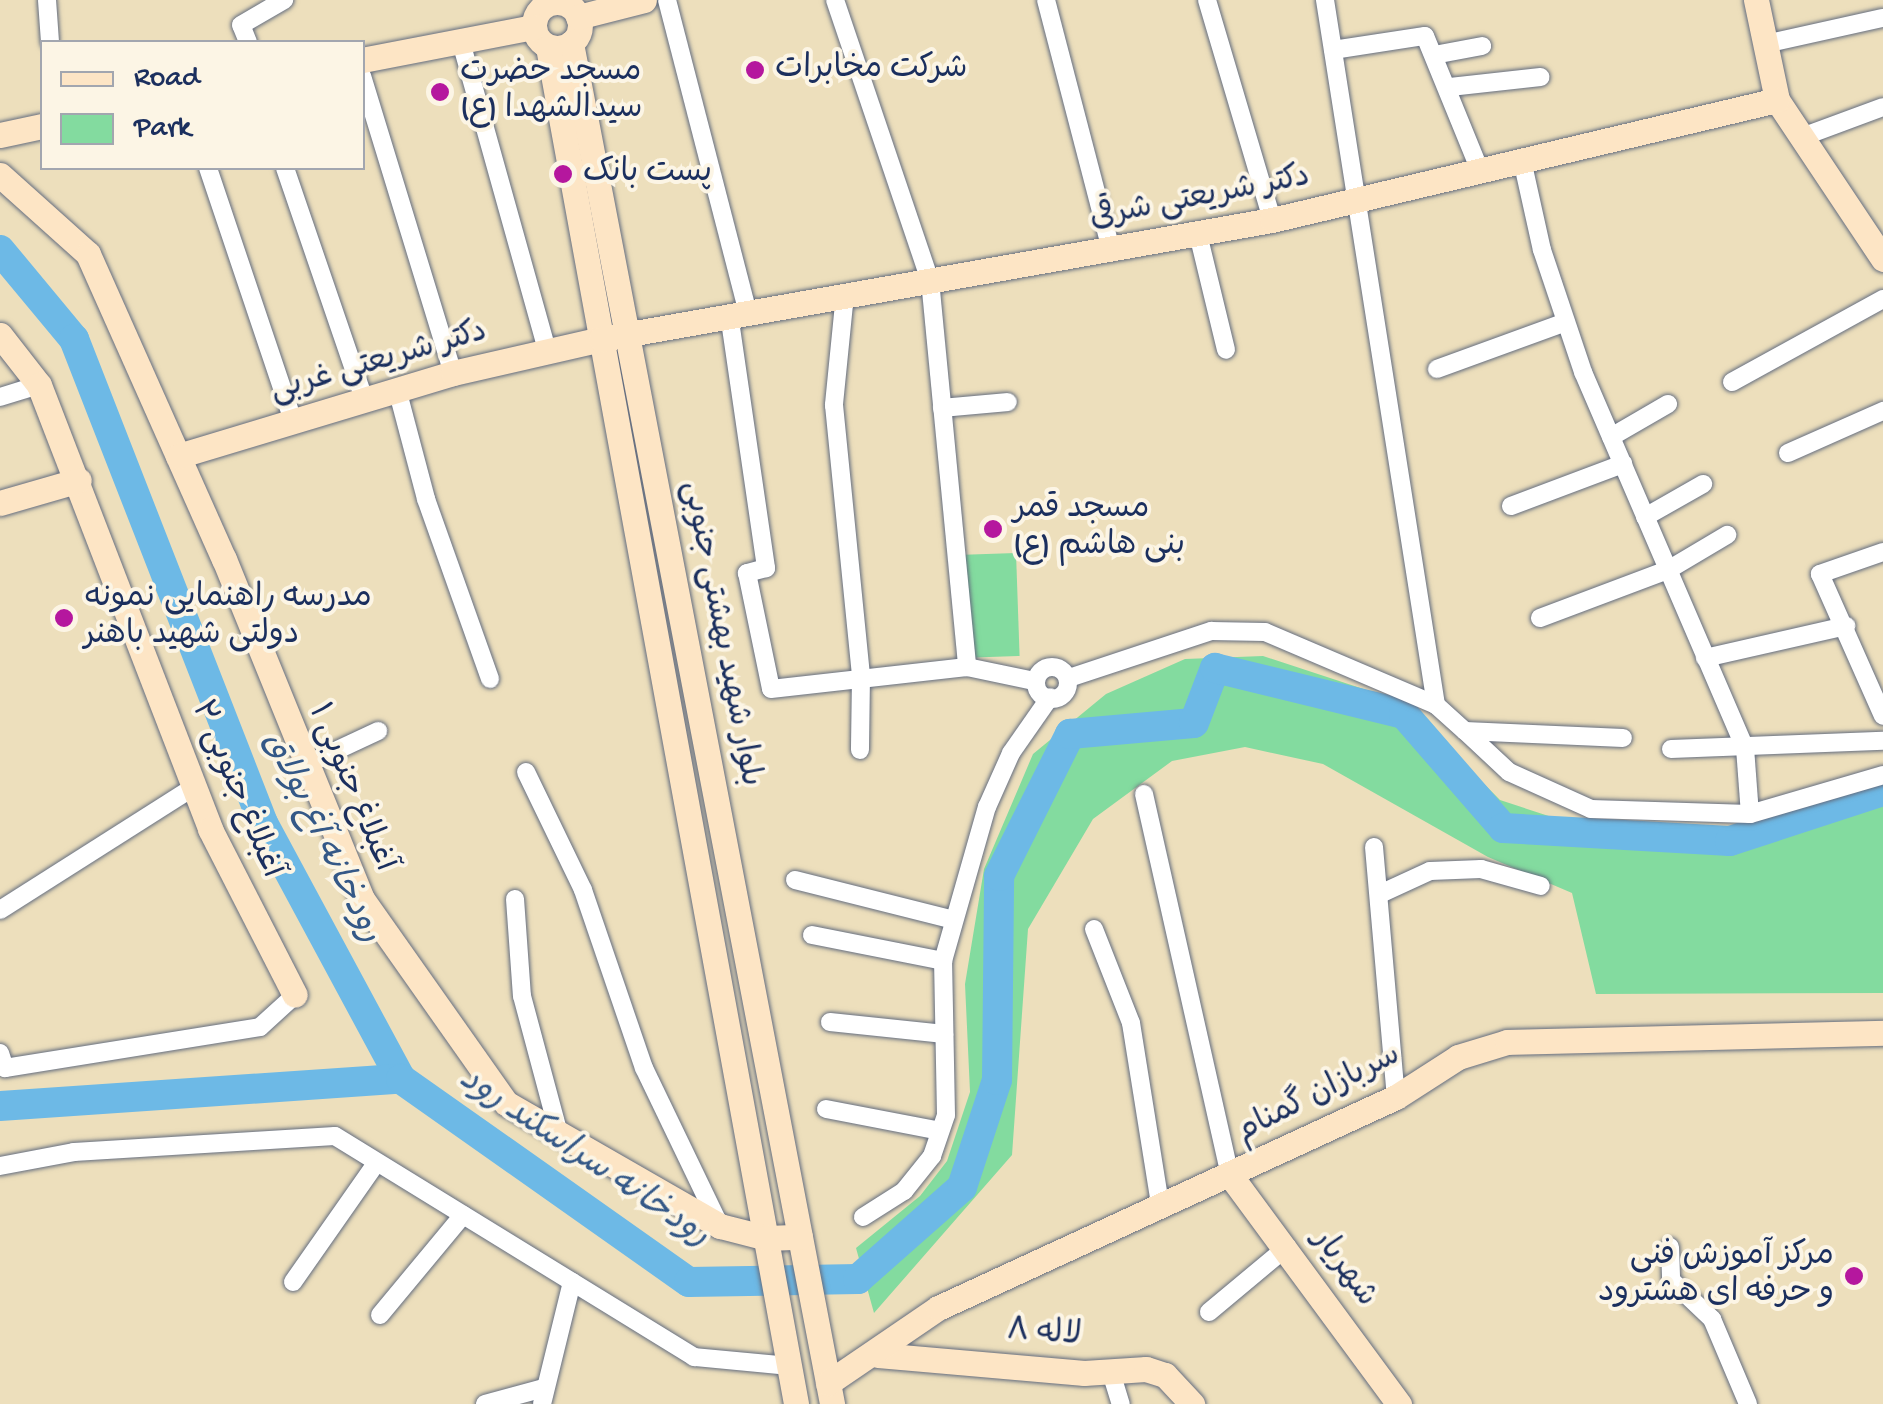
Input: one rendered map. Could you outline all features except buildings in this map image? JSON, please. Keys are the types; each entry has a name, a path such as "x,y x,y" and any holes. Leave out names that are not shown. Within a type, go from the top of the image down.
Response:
{"main road":[{"path":"365,59 461,42 551,39 578,17 644,0"},
{"path":"1756,0 1776,100 1882,255"},
{"path":"551,39 540,10 551,2 564,4 578,17"},
{"name":"بلوار شهید بهشتی جنوبی","path":"551,39 630,334 830,1394"},
{"name":"بلوار شهید بهشتی جنوبی","path":"551,39 600,339 789,1362"},
{"name":"دکتر شریعتی شرقی","path":"600,339 1272,220 1776,100"},
{"path":"0,134 40,126"},
{"name":"آغبلاغ جنوبی ۱","path":"0,176 88,254 178,456 303,766 362,899 506,1104 769,1250 802,1247"},
{"name":"آغبلاغ جنوبی ۲","path":"0,336 38,385 79,480 194,787 295,995"},
{"name":"دکتر شریعتی غربی","path":"178,456 453,373 600,339"},
{"path":"0,503 79,480"},
{"name":"سربازان گمنام","path":"830,1394 938,1308 1396,1097 1458,1057 1507,1042 1883,1033"},
{"name":"شهریار","path":"1230,1175 1288,1248 1400,1404"},
{"name":"لاله ۸","path":"878,1355 1084,1373 1110,1369 1165,1375 1192,1404"},
{"path":"789,1362 796,1404"}],"street":[{"path":"48,0 50,40"},
{"path":"247,40 241,26 284,0"},
{"path":"667,0 738,312 766,568 747,573 771,689 861,676 967,668 1034,681 1050,669 1069,678 1211,632 1265,632 1436,705 1509,772 1591,809 1750,814 1883,776"},
{"path":"834,0 930,280 967,668"},
{"path":"1046,0 1111,250"},
{"path":"1207,0 1272,220"},
{"path":"1326,0 1436,705"},
{"path":"1765,44 1882,18"},
{"path":"1333,50 1425,36 1450,88 1480,171"},
{"path":"461,42 547,351"},
{"path":"1434,56 1482,46"},
{"path":"1450,88 1540,77"},
{"path":"365,86 453,373"},
{"path":"1802,137 1883,107"},
{"path":"1522,160 1566,322 1611,437 1745,748 1750,814"},
{"path":"209,170 293,420"},
{"path":"286,170 364,398"},
{"path":"1198,234 1226,350"},
{"path":"844,294 834,405 861,676 860,750"},
{"path":"1732,382 1883,299"},
{"path":"1437,370 1566,322"},
{"path":"0,397 38,385"},
{"path":"397,389 426,500 490,679"},
{"path":"942,408 1008,402"},
{"path":"1611,437 1668,404"},
{"path":"1788,453 1883,410"},
{"path":"1511,506 1623,464"},
{"path":"1645,517 1703,484"},
{"path":"1540,618 1668,570 1727,535"},
{"path":"1883,552 1820,574 1883,716"},
{"path":"1706,658 1846,626"},
{"path":"862,1217 904,1191 932,1156 940,1131 943,961 986,807 1011,752 1050,697 1065,692 1069,678"},
{"path":"1034,681 1037,691 1050,697"},
{"path":"303,766 378,731"},
{"path":"1465,731 1623,738"},
{"path":"1671,749 1883,742"},
{"path":"526,772 583,890 644,1068 720,1226"},
{"path":"0,910 194,787"},
{"path":"1144,794 1230,1175"},
{"path":"1374,847 1396,1097"},
{"path":"1380,894 1430,871 1481,869 1541,886"},
{"path":"795,880 954,920"},
{"path":"515,900 522,996 559,1134"},
{"path":"1094,928 1131,1023 1160,1204"},
{"path":"812,934 943,961"},
{"path":"2,1063 260,1027 295,995"},
{"path":"830,1022 944,1034"},
{"path":"826,1109 940,1131"},
{"path":"0,1166 74,1152 335,1136 694,1356 789,1362"},
{"path":"293,1282 377,1162"},
{"path":"380,1315 463,1214"},
{"path":"1670,1247 1672,1280 1712,1318 1748,1404"},
{"path":"1209,1312 1288,1248"},
{"path":"485,1404 543,1396 572,1282"},
{"path":"1110,1369 1121,1404"}],"green space":[{"path":"1016,553 1020,656 968,658 964,555"},
{"path":"1263,656 1403,702 1500,800 1564,821 1733,833 1883,778 1883,993 1596,994 1572,893 1488,857 1323,764 1245,747 1172,761 1093,819 1028,929 1012,1155 874,1313 856,1248 920,1196 947,1161 970,1092 965,984 984,869 1033,754 1106,694 1185,659"}],"waterway":[{"name":"رودخانه آغ بولاق","path":"0,250 74,339 263,823 401,1079"},
{"name":"رودخانه سراسکند رود","path":"0,1106 401,1079 689,1282 858,1279 962,1187 997,1080 999,876 1070,734 1194,723 1215,668 1404,714 1503,828 1730,841 1883,791"}],"place":[{"name":"شرکت مخابرات","path":"755,70"},
{"name":"مسجد حضرت سیدالشهدا (ع)","path":"440,92"},
{"name":"پست بانک","path":"563,174"},
{"name":"مسجد قمر بنی هاشم (ع)","path":"993,529"},
{"name":"مدرسه راهنمایی نمونه دولتی شهید باهنر","path":"64,618"},
{"name":"مرکز آموزش فنی و حرفه ای هشترود","path":"1854,1276"}]}
